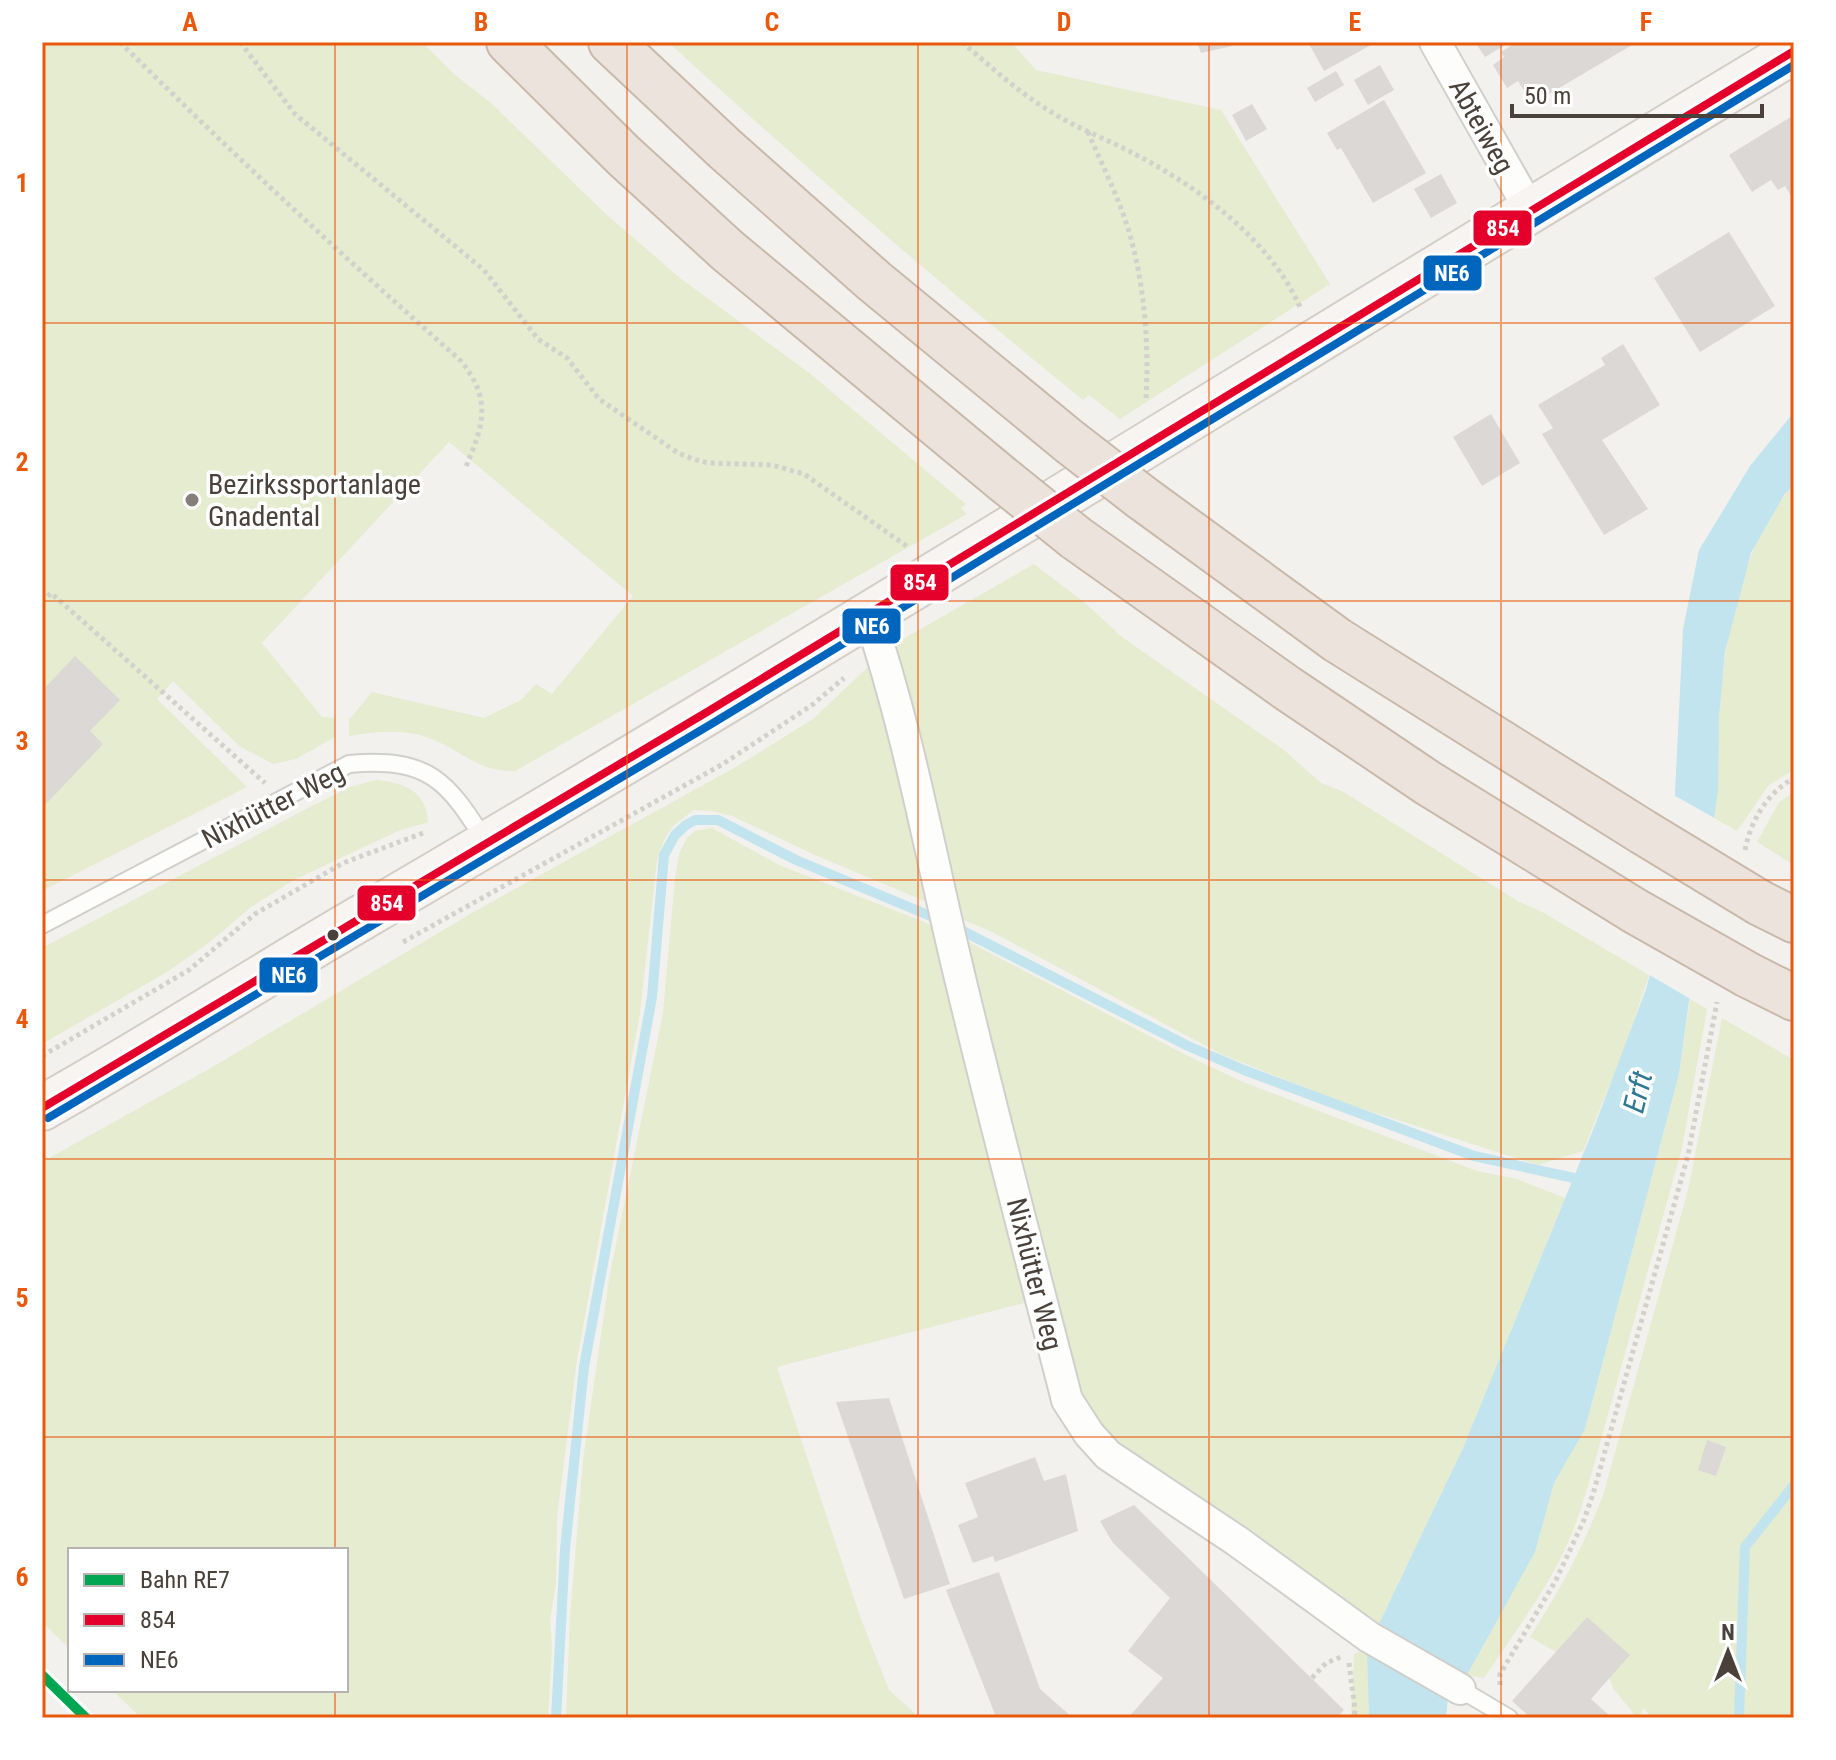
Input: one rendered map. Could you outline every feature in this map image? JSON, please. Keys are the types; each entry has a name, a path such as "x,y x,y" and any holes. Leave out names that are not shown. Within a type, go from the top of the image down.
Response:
{"highway":[{"path":"509,42 624,156 728,251 1076,538 1403,766 1635,911 1733,987 1794,998"},
{"path":"611,42 725,149 874,281 1141,497 1337,640 1643,832 1777,912"}],"main road":[{"path":"42,1108 869,615 1794,51"}],"street":[{"name":"Abteiweg","path":"1435,42 1530,210"},
{"name":"Nixhütter Weg","path":"869,615 893,688 955,956 1067,1400 1089,1434 1108,1455 1237,1541 1358,1645 1460,1689"}],"lane":[{"name":"Nixhütter Weg","path":"42,925 349,764 379,761 406,764 429,774 451,790 487,845"},
{"name":"Nixhütter Weg","path":"1460,1689 1505,1715"}],"path":[{"path":"120,42 303,219 461,361 475,378 483,420 465,469"},
{"path":"240,42 295,114 484,270 538,339 567,358 599,399 678,453 693,459 708,463 772,465 804,474 940,572"},
{"path":"962,42 1014,87 1050,112 1181,180 1219,209 1260,248 1287,280 1303,315"},
{"path":"1087,131 1129,233 1143,291 1148,357 1145,415"},
{"path":"42,602 51,593 282,798"},
{"path":"1745,852 1748,837 1765,802 1794,778"},
{"path":"1505,1715 1500,1674 1561,1569 1584,1520 1601,1467 1733,987"},
{"path":"1354,1718 1358,1645"}],"green space":[{"path":"42,42 422,42 455,75 491,103 607,215 680,278 808,372 966,504 961,508 967,514 515,771 501,770 477,763 435,740 414,734 386,732 349,736 349,720 372,692 484,718 521,700 536,684 552,694 633,596 449,442 262,643 322,717 335,718 335,737 296,759 273,764 239,746 173,681 157,699 247,787 42,891"},
{"path":"668,42 1011,42 1036,70 1221,110 1330,284 1120,419 1089,395 1083,400 977,313"},
{"path":"1794,485 1794,770 1769,785 1737,831 1714,818 1719,714 1731,624 1739,592 1761,533"},
{"path":"1034,564 1084,602 1122,637 1284,750 1321,783 1342,791 1516,900 1544,913 1649,975 1625,1047 1583,1151 1538,1165 1338,1101 1223,1055 992,932 959,918 957,887 950,888 891,646"},
{"path":"871,664 930,893 922,895 929,903 732,816 712,811 694,810 673,826 664,840 657,860 640,1013 577,1360 557,1517 556,1584 550,1619 552,1647 548,1718 141,1718 114,1692 348,1692 348,1548 68,1548 68,1647 42,1622 42,1162 209,1069 477,910 734,768 813,719"},
{"path":"376,780 396,783 412,790 423,803 428,822 398,831 294,880 251,907 210,942 167,972 42,1044 42,948 310,807 350,787"},
{"path":"1794,792 1794,865 1757,842 1779,802"},
{"path":"712,828 779,865 934,926 937,959 944,958 1032,1301 777,1367 861,1619 889,1690 920,1718 566,1718 570,1616 583,1460 609,1279 663,1013 679,854 686,839 695,831"},
{"path":"965,940 1243,1082 1477,1171 1517,1179 1565,1198 1463,1448 1378,1626 1116,1449 1080,1398 963,954 973,952 968,949"},
{"path":"1690,999 1707,1009 1682,1148 1578,1517 1571,1536 1531,1609 1484,1678 1466,1675 1535,1552 1554,1483 1585,1429 1679,1074"},
{"path":"1722,1018 1794,1060 1794,1718 1653,1718 1643,1708 1640,1718 1637,1718 1613,1688 1587,1617 1556,1652 1530,1637 1571,1566 1604,1492 1688,1190"},
{"path":"1361,1651 1367,1654 1369,1718 1351,1718 1354,1654"}],"water":[{"name":"Erft","path":"1794,412 1794,485 1784,495 1751,553 1725,652 1719,716 1718,790 1679,1074 1585,1429 1554,1483 1535,1552 1468,1673 1443,1696 1448,1699 1446,1718 1369,1718 1367,1654 1380,1661 1397,1635 1378,1626 1463,1448 1595,1125 1646,989 1671,875 1683,629 1699,550 1750,466"}],"pier":[{"path":"1670,793 1718,820 1694,1001 1646,973 1667,875"}],"building":[{"path":"1197,42 1232,42 1232,46 1201,53"},
{"path":"1308,42 1369,42 1371,45 1324,71"},
{"path":"1475,42 1510,42 1485,57"},
{"path":"1517,42 1630,42 1632,45 1532,104 1518,81 1507,88 1493,65 1504,57 1501,52"},
{"path":"1380,65 1394,90 1368,105 1354,80"},
{"path":"1336,71 1344,85 1315,102 1307,88"},
{"path":"1384,100 1426,173 1373,203 1341,148 1337,150 1327,133"},
{"path":"1252,104 1267,129 1246,141 1232,115"},
{"path":"1794,115 1794,201 1785,186 1778,190 1771,180 1752,192 1729,155"},
{"path":"1441,174 1457,203 1431,218 1414,189"},
{"path":"1729,232 1775,306 1700,352 1654,278"},
{"path":"1623,344 1660,405 1602,440 1648,509 1604,535 1542,434 1553,428 1538,405 1605,365 1601,358"},
{"path":"1491,414 1520,463 1482,486 1453,437"},
{"path":"75,656 120,700 90,731 103,744 42,808 42,691"},
{"path":"889,1398 950,1584 904,1599 836,1402"},
{"path":"1707,1440 1726,1447 1716,1476 1698,1470"},
{"path":"1035,1457 1044,1481 1066,1474 1078,1531 995,1562 993,1556 973,1563 958,1525 978,1517 965,1483"},
{"path":"1134,1505 1344,1710 1337,1718 1128,1718 1163,1678 1128,1651 1170,1598 1113,1543 1100,1521"},
{"path":"999,1572 1040,1689 1073,1718 996,1717 946,1590"},
{"path":"1587,1617 1630,1655 1591,1699 1612,1718 1531,1718 1512,1701"}],"waterway":[{"path":"556,1718 565,1549 584,1367 652,997 664,855 675,835 686,825 695,820 718,820 796,860 940,920"},
{"path":"955,927 1188,1046 1244,1070 1474,1156 1583,1180"},
{"path":"1739,1718 1745,1547 1794,1485"}],"rail line":[{"name":"RE7","path":"42,1675 86,1718"}],"transit line":[{"name":"854","path":"42,1108 707,712 1794,51"},
{"name":"NE6","path":"48,1118 713,723 1794,65"}],"place":[{"name":"Bezirkssportanlage Gnadental","path":"192,500"}]}
